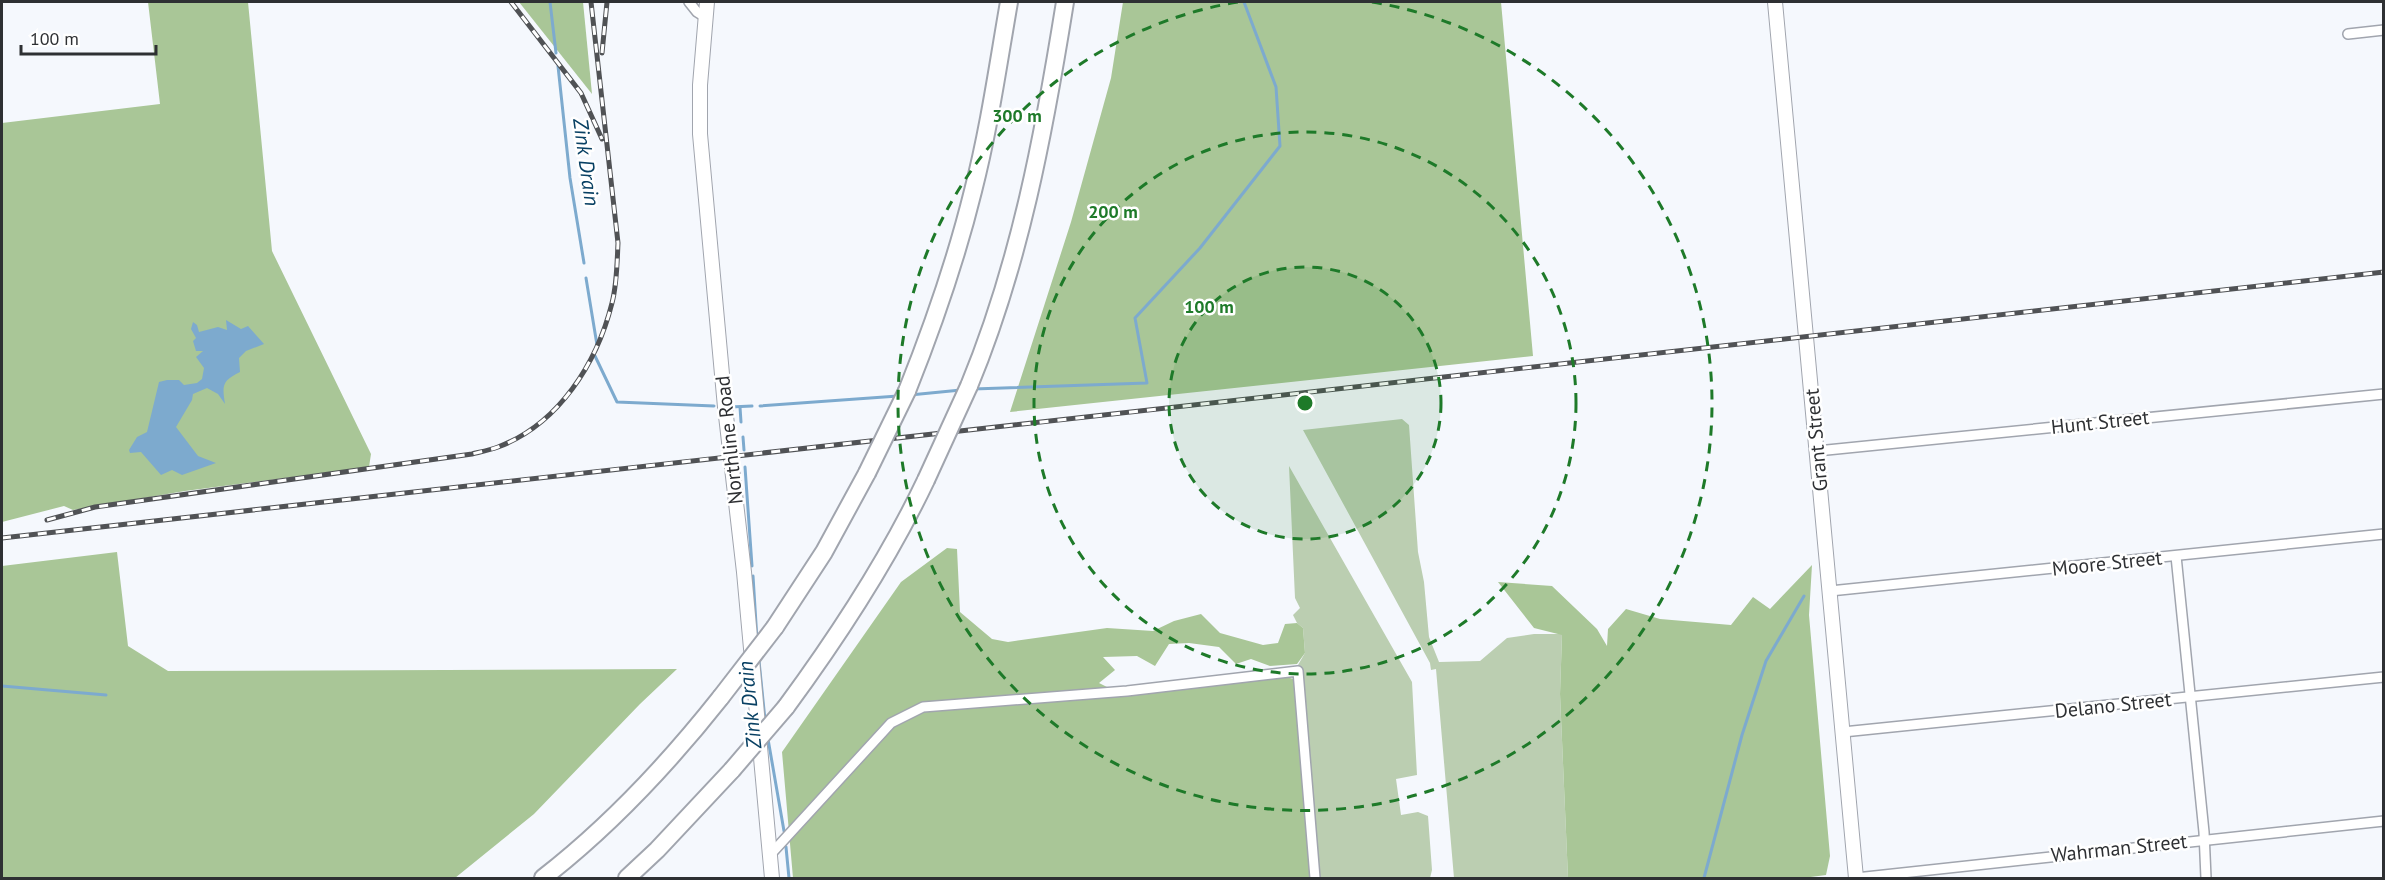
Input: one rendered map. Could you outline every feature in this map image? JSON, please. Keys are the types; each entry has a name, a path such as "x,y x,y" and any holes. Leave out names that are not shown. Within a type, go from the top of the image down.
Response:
{"highway":[{"path":"543,879 588,841 683,745 775,627 824,552 867,473 907,391 945,288 969,208 985,141 1008,2"},
{"path":"627,879 732,770 786,707 868,587 906,521 969,386 997,308 1028,203 1046,119 1065,2"}],"street":[{"path":"689,2 697,12 705,17"},
{"name":"Northline Road","path":"707,2 700,86 700,134 772,879"},
{"name":"Grant Street","path":"1775,2 1856,878"},
{"path":"2348,34 2384,30"},
{"name":"Hunt Street","path":"1817,451 2384,394"},
{"name":"Moore Street","path":"1830,591 2384,534"},
{"path":"2176,556 2206,879"},
{"path":"770,855 891,723 923,707 1127,690 1298,671 1315,879"},
{"name":"Delano Street","path":"1843,732 2384,677"},
{"name":"Wahrman Street","path":"1856,878 2384,821"}],"green space":[{"path":"148,2 248,2 272,251 371,454 369,467 185,491 73,510 64,506 2,522 2,123 160,104"},
{"path":"519,2 583,2 592,94"},
{"path":"1123,2 1501,2 1533,356 1010,412 1071,222 1111,78"},
{"path":"1402,419 1409,425 1418,552 1424,582 1429,637 1439,662 1480,661 1507,638 1534,634 1562,634 1560,694 1568,878 1454,878 1436,669 1431,670 1430,663 1303,430"},
{"path":"1289,466 1412,682 1417,775 1396,779 1401,815 1418,812 1428,816 1432,870 1430,878 1311,878 1301,772 1303,762 1294,679 1291,677 1305,653 1303,628 1293,615 1300,608 1295,598"},
{"path":"947,548 957,549 960,612 992,639 1008,642 1107,628 1153,631 1174,621 1201,614 1220,633 1263,645 1278,643 1285,624 1297,623 1303,628 1305,653 1297,664 1270,666 1251,659 1236,664 1219,647 1189,643 1169,644 1155,666 1137,656 1103,657 1115,670 1099,683 1119,693 1149,693 1278,675 1294,679 1298,697 1303,762 1301,772 1311,878 793,878 782,752 901,582"},
{"path":"117,552 128,646 168,671 677,669 534,814 455,878 2,878 2,566"},
{"path":"1812,565 1809,615 1830,856 1826,875 1803,878 1568,878 1560,694 1562,635 1534,628 1498,582 1552,586 1597,629 1607,646 1608,629 1626,609 1660,619 1731,625 1753,597 1770,609"}],"water":[{"path":"226,320 241,329 248,326 264,344 246,351 239,358 240,372 225,384 225,404 218,394 207,388 193,394 192,400 176,427 198,456 216,463 182,475 172,470 161,475 141,452 130,453 129,450 137,437 147,432 159,382 179,380 184,385 197,383 202,379 204,368 196,357 203,351 196,351 193,341 196,338 191,329 193,322 197,325 199,332 218,327 227,330"}],"waterway":[{"name":"Zink Drain","path":"550,2 556,53"},
{"path":"973,389 1147,383 1135,318 1200,248 1280,146 1276,87 1244,2"},
{"name":"Zink Drain","path":"558,66 570,178 584,263"},
{"name":"Zink Drain","path":"586,278 597,345"},
{"name":"Zink Drain","path":"595,356 617,402 714,406"},
{"path":"910,395 961,390"},
{"path":"760,406 898,396"},
{"name":"Zink Drain","path":"730,407 752,406"},
{"name":"Zink Drain","path":"740,407 741,422"},
{"name":"Zink Drain","path":"743,437 744,450"},
{"name":"Zink Drain","path":"745,467 752,566"},
{"name":"Zink Drain","path":"753,576 757,640"},
{"path":"1704,878 1742,735 1766,661 1804,596"},
{"name":"Zink Drain","path":"759,661 765,720"},
{"path":"2,686 106,695"},
{"name":"Zink Drain","path":"768,739 784,831"},
{"name":"Zink Drain","path":"786,847 789,878"}],"railway":[{"path":"511,2 581,93 602,139"},
{"path":"47,520 95,507 472,454 498,447 520,437 557,407 572,389 596,348 615,288 618,243 591,2"},
{"path":"602,53 607,2"},
{"path":"2,538 2384,272"}]}
